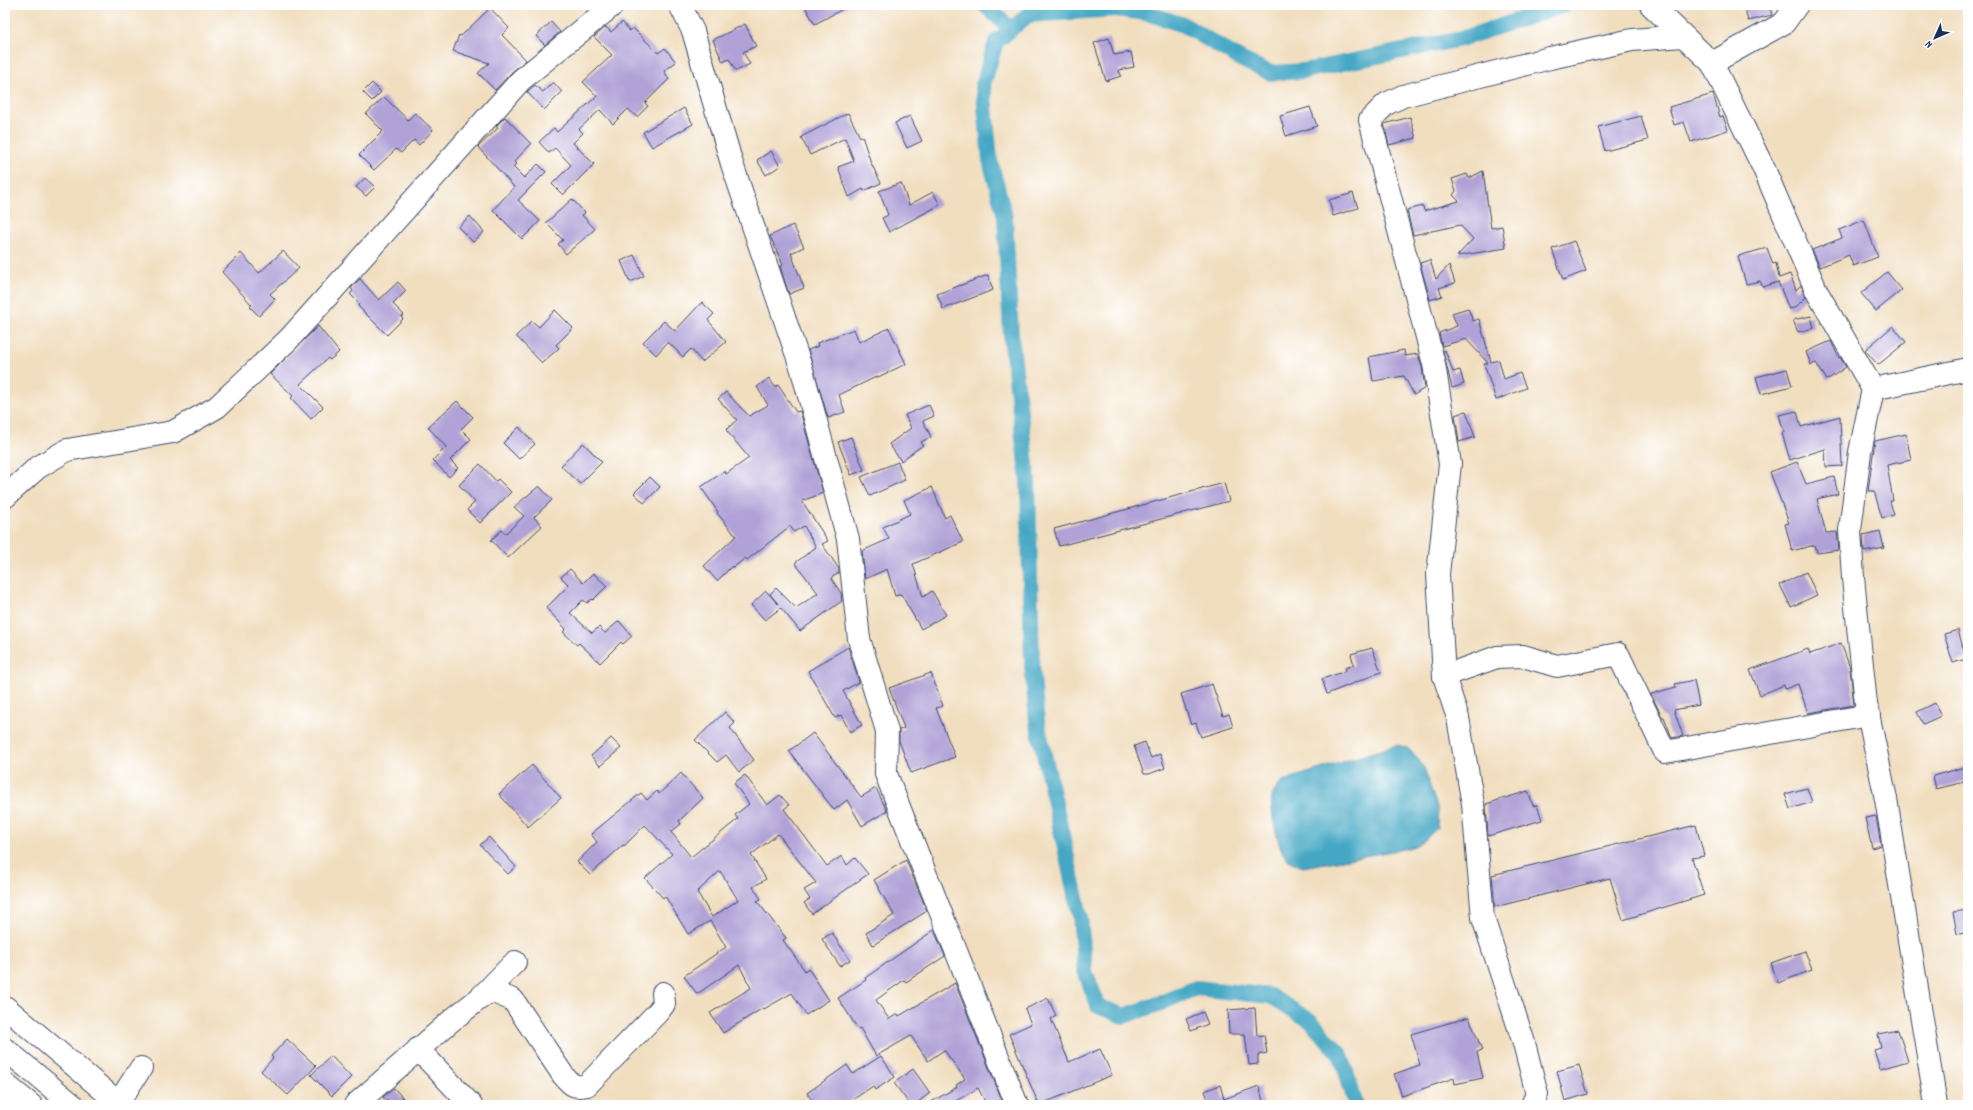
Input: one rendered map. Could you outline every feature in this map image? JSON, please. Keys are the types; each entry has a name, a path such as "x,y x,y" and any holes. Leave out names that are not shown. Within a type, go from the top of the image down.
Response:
{"main road":[{"path":"5,498 37,468 67,450 173,432 217,407 289,339 521,80 612,5"},
{"path":"680,5 693,31 732,164 802,370 846,532 859,639 888,731 886,774 1017,1105"},
{"path":"1651,5 1712,63 1764,169 1817,292 1873,390 1860,452 1850,530 1869,715 1886,799 1936,1105"},
{"path":"1712,63 1784,23 1797,5"},
{"path":"1532,1105 1537,1094 1524,1043 1482,918 1474,804 1458,718 1444,676 1438,574 1450,464 1434,364 1370,120 1386,104 1404,96 1550,58 1632,40 1682,36"},
{"path":"1873,390 1968,369"},
{"path":"1444,676 1497,657 1523,656 1557,666 1618,654 1665,752 1869,715"},
{"path":"480,998 515,962"},
{"path":"355,1105 418,1049 487,993 496,993 513,1000 572,1086 578,1087 587,1085 658,1012 664,1004 663,993"},
{"path":"5,1007 119,1104 141,1068"},
{"path":"5,1049 73,1105"},
{"path":"418,1049 471,1105"},
{"path":"5,1084 31,1105"}],"water":[{"path":"1396,745 1406,747 1417,757 1424,768 1438,810 1437,828 1422,843 1409,848 1303,867 1286,858 1280,847 1273,819 1271,802 1274,793 1282,781"}],"building":[{"path":"804,5 850,5 815,24"},
{"path":"1744,5 1769,5 1772,15 1748,21"},
{"path":"490,8 509,28 502,35 526,60 495,90 478,73 489,63 453,51 459,35 461,36"},
{"path":"551,22 560,32 545,45 536,36"},
{"path":"622,22 630,31 633,28 658,53 665,48 676,62 664,71 669,79 645,103 648,106 637,117 628,109 613,124 600,110 579,129 583,133 573,143 594,164 563,195 552,184 571,165 555,148 549,153 539,142 554,128 557,132 597,96 583,82 612,55 594,37 606,27 611,32"},
{"path":"745,24 756,46 743,52 750,64 736,71 729,59 723,62 713,40"},
{"path":"1109,38 1114,55 1131,52 1134,67 1119,70 1121,76 1106,81 1094,43"},
{"path":"553,82 562,92 544,110 527,92 535,85 543,92"},
{"path":"372,83 381,92 372,101 363,92"},
{"path":"1713,94 1720,117 1723,116 1728,130 1691,142 1684,122 1674,125 1669,107"},
{"path":"384,97 408,120 415,113 433,130 419,145 414,140 401,153 396,149 374,170 359,155 383,131 366,114"},
{"path":"1310,107 1317,126 1286,136 1280,116"},
{"path":"684,108 693,124 652,147 643,132"},
{"path":"848,113 860,137 862,136 871,163 881,183 864,191 863,189 849,197 838,167 854,161 845,138 810,155 801,137"},
{"path":"910,116 922,141 907,148 895,123"},
{"path":"1641,116 1648,140 1605,151 1598,127"},
{"path":"505,117 531,144 514,162 516,164 513,167 524,178 538,164 546,172 518,200 540,221 522,239 493,210 514,187 478,147 498,128 496,126"},
{"path":"1410,117 1416,138 1389,145 1384,124"},
{"path":"771,151 780,166 766,175 757,160"},
{"path":"1483,171 1491,228 1502,226 1506,248 1457,256 1473,239 1460,225 1413,235 1407,210 1423,206 1424,211 1459,201 1453,195 1456,191 1452,179 1467,174 1469,178"},
{"path":"365,178 375,187 366,196 356,187"},
{"path":"901,183 909,205 933,192 940,205 889,232 882,218 888,215 879,191"},
{"path":"1353,193 1358,208 1333,216 1329,200"},
{"path":"572,199 585,213 582,215 595,229 566,254 558,244 563,240 546,223"},
{"path":"470,216 484,232 473,242 458,227"},
{"path":"1864,220 1878,257 1853,266 1849,255 1820,267 1812,250 1842,238 1839,230"},
{"path":"793,225 804,247 791,253 804,288 789,294 780,266 783,265 770,236"},
{"path":"1574,241 1586,271 1563,280 1552,249"},
{"path":"1767,248 1773,264 1776,263 1779,278 1790,274 1796,290 1801,285 1806,297 1795,308 1789,309 1778,282 1763,287 1760,281 1746,284 1738,256"},
{"path":"283,251 299,268 270,294 275,299 259,316 250,307 252,305 222,272 241,253 259,273"},
{"path":"634,255 644,276 630,282 621,261"},
{"path":"1430,260 1436,279 1449,265 1455,283 1439,288 1442,296 1430,300 1420,263"},
{"path":"1887,272 1902,290 1876,311 1861,293"},
{"path":"988,275 993,290 943,309 937,294"},
{"path":"360,279 379,300 398,282 406,291 393,304 404,315 401,317 403,319 387,335 358,306 360,304 350,294 353,291 351,288"},
{"path":"702,302 714,314 708,320 726,342 702,362 691,349 683,357 668,342 656,355 643,342 664,321 675,331"},
{"path":"1468,308 1473,321 1479,319 1491,362 1499,360 1504,379 1520,373 1526,388 1496,400 1484,364 1488,363 1466,339 1442,346 1439,333 1457,326 1452,313"},
{"path":"555,310 573,328 556,345 559,348 542,363 516,336 532,321 539,327"},
{"path":"1811,316 1814,328 1798,332 1793,320"},
{"path":"318,326 339,352 330,360 328,358 300,384 323,407 311,419 291,398 293,396 270,374"},
{"path":"1893,326 1906,342 1878,365 1865,350"},
{"path":"889,328 906,364 839,395 845,412 828,418 808,350 818,346 817,343 854,329 859,342"},
{"path":"1831,341 1839,358 1840,357 1846,367 1827,380 1816,363 1811,365 1806,352"},
{"path":"1404,350 1405,356 1418,354 1422,367 1425,388 1414,395 1404,376 1373,381 1369,357"},
{"path":"1445,350 1453,372 1460,370 1464,384 1452,388 1443,351"},
{"path":"1787,369 1792,386 1761,394 1756,377"},
{"path":"769,378 775,387 778,385 796,412 800,411 823,493 802,501 828,541 822,544 839,569 839,573 831,578 841,593 842,601 800,631 781,608 765,620 751,605 766,591 778,604 770,594 776,588 796,608 818,593 795,563 816,547 804,526 794,532 790,526 747,560 745,558 733,568 732,566 717,581 704,566 736,536 717,513 718,512 701,487 725,471 726,474 749,458 726,430 737,420 718,399 726,392 749,416 768,405 757,387"},
{"path":"457,401 473,417 461,429 471,439 450,460 458,468 449,477 433,460 446,447 428,427"},
{"path":"929,405 934,416 923,421 931,437 921,442 923,445 901,461 889,444 911,428 905,415"},
{"path":"1466,411 1475,437 1459,442 1455,415"},
{"path":"1797,411 1801,427 1840,416 1842,466 1826,467 1825,449 1790,460 1782,433 1784,432 1779,415"},
{"path":"519,427 535,444 519,459 503,443"},
{"path":"1906,434 1911,460 1887,465 1893,501 1890,501 1894,515 1882,518 1874,491 1868,491 1875,441"},
{"path":"851,437 864,470 851,475 838,442"},
{"path":"583,443 602,462 580,484 561,466"},
{"path":"898,462 905,480 870,496 861,477"},
{"path":"1797,462 1806,484 1834,477 1838,494 1817,499 1826,533 1837,532 1839,550 1817,553 1815,545 1792,551 1785,524 1789,523 1770,472"},
{"path":"480,464 496,481 498,479 511,492 480,523 467,510 475,502 459,485"},
{"path":"650,477 660,487 644,503 634,493"},
{"path":"1224,483 1229,501 1059,546 1054,529"},
{"path":"539,486 552,500 534,517 542,526 508,558 491,540 502,530 505,534 524,516 514,507"},
{"path":"932,487 945,518 950,515 963,542 913,564 923,597 932,591 946,615 921,629 901,594 895,596 887,569 865,579 862,551 889,539 883,527 910,514 904,500"},
{"path":"1880,531 1884,548 1864,552 1863,535"},
{"path":"570,569 583,583 593,573 607,586 593,600 592,599 587,603 583,600 570,613 592,633 599,627 605,633 619,621 632,636 623,644 621,642 600,663 579,643 577,645 563,632 566,629 546,608 569,585 561,577"},
{"path":"1806,572 1817,595 1791,607 1780,585"},
{"path":"1958,630 1966,659 1953,663 1944,634"},
{"path":"1841,643 1850,668 1854,705 1808,713 1798,684 1785,689 1784,685 1760,695 1750,670 1808,649 1810,654"},
{"path":"848,647 859,682 843,691 862,725 850,732 841,715 835,718 808,671"},
{"path":"1372,648 1381,672 1327,694 1322,679 1346,671 1345,668 1354,665 1351,654"},
{"path":"931,673 943,706 936,708 955,757 911,773 899,741 899,730 904,728 889,688"},
{"path":"1694,680 1699,705 1674,710 1683,736 1672,738 1664,717 1662,717 1651,694 1676,687 1675,684"},
{"path":"1212,684 1223,716 1229,714 1233,727 1201,737 1196,723 1191,725 1181,694"},
{"path":"1935,703 1941,716 1923,724 1917,712"},
{"path":"725,712 735,723 730,728 754,760 739,772 726,755 717,762 695,740"},
{"path":"813,733 861,797 876,788 887,811 862,826 847,800 834,810 789,751"},
{"path":"611,738 621,748 600,766 591,756"},
{"path":"1145,742 1151,758 1160,754 1165,768 1149,774 1144,774 1134,746"},
{"path":"532,765 561,798 528,827 499,794"},
{"path":"1968,766 1968,781 1936,789 1933,776"},
{"path":"681,773 703,798 679,821 681,824 671,832 691,857 738,819 735,815 749,804 734,783 745,775 767,805 780,795 789,805 784,809 827,866 842,856 847,865 855,858 868,874 812,914 804,903 810,899 804,890 816,883 778,834 751,855 766,879 753,887 761,899 757,901 786,938 783,940 805,971 808,968 829,1000 806,1015 792,993 764,1009 763,1008 723,1033 710,1013 751,988 739,965 697,994 684,976 726,947 710,921 688,934 665,896 663,898 645,878 672,854 645,825 624,846 623,845 590,875 577,862 597,842 591,834 641,793 647,800 657,791 659,794","holes":["720,871 738,900 712,917 697,892"]},
{"path":"1807,788 1812,802 1790,809 1785,794"},
{"path":"1528,791 1533,806 1537,805 1542,820 1488,836 1486,804"},
{"path":"1876,816 1881,845 1872,848 1865,818"},
{"path":"1696,825 1704,856 1692,858 1704,895 1623,920 1610,878 1495,907 1492,875"},
{"path":"489,837 516,867 508,874 480,845"},
{"path":"906,860 927,911 873,945 866,933 894,915 874,880"},
{"path":"1968,910 1968,933 1957,934 1953,912"},
{"path":"934,930 945,956 906,982 904,980 876,1000 889,1019 898,1014 899,1016 955,983 1004,1105 1002,1105 1000,1100 987,1105 978,1088 949,1105 926,1105 957,1087 956,1085 965,1079 944,1050 928,1061 911,1036 876,1056 860,1028 858,1029 838,998 866,980 865,978"},
{"path":"832,933 850,960 840,966 822,939"},
{"path":"1805,951 1812,970 1778,983 1771,963"},
{"path":"1048,998 1056,1016 1051,1019 1069,1062 1100,1049 1112,1075 1039,1105 1009,1034 1031,1024 1025,1009"},
{"path":"1255,1008 1257,1036 1264,1035 1267,1053 1258,1055 1258,1064 1249,1065 1245,1034 1229,1034 1228,1010"},
{"path":"1203,1012 1208,1024 1191,1031 1186,1019"},
{"path":"1469,1017 1482,1050 1477,1052 1483,1078 1455,1084 1454,1078 1402,1096 1394,1074 1420,1065 1411,1034"},
{"path":"1898,1030 1908,1061 1880,1069 1874,1050 1881,1048 1878,1034"},
{"path":"287,1039 316,1066 288,1095 261,1071 273,1058 271,1056"},
{"path":"331,1056 351,1077 332,1096 311,1075"},
{"path":"881,1056 895,1077 875,1090 873,1086 845,1105 815,1105 807,1093 847,1065 853,1074"},
{"path":"1579,1065 1588,1094 1565,1101 1557,1071"},
{"path":"913,1069 930,1093 914,1105 910,1105 894,1083"},
{"path":"1220,1085 1224,1099 1259,1086 1264,1105 1210,1105 1205,1091"},
{"path":"394,1088 409,1105 390,1105 383,1097"}],"waterway":[{"path":"985,5 1011,29"},
{"path":"1356,1105 1341,1055 1311,1021 1270,996 1196,988 1161,1003 1124,1016 1098,1006 1085,971 1080,916 1037,722 1032,665 1028,481 1011,335 1005,217 990,160 983,85 996,42 1028,15 1116,9 1147,13 1184,25 1242,60 1271,73 1304,71 1461,39 1564,5"}]}
